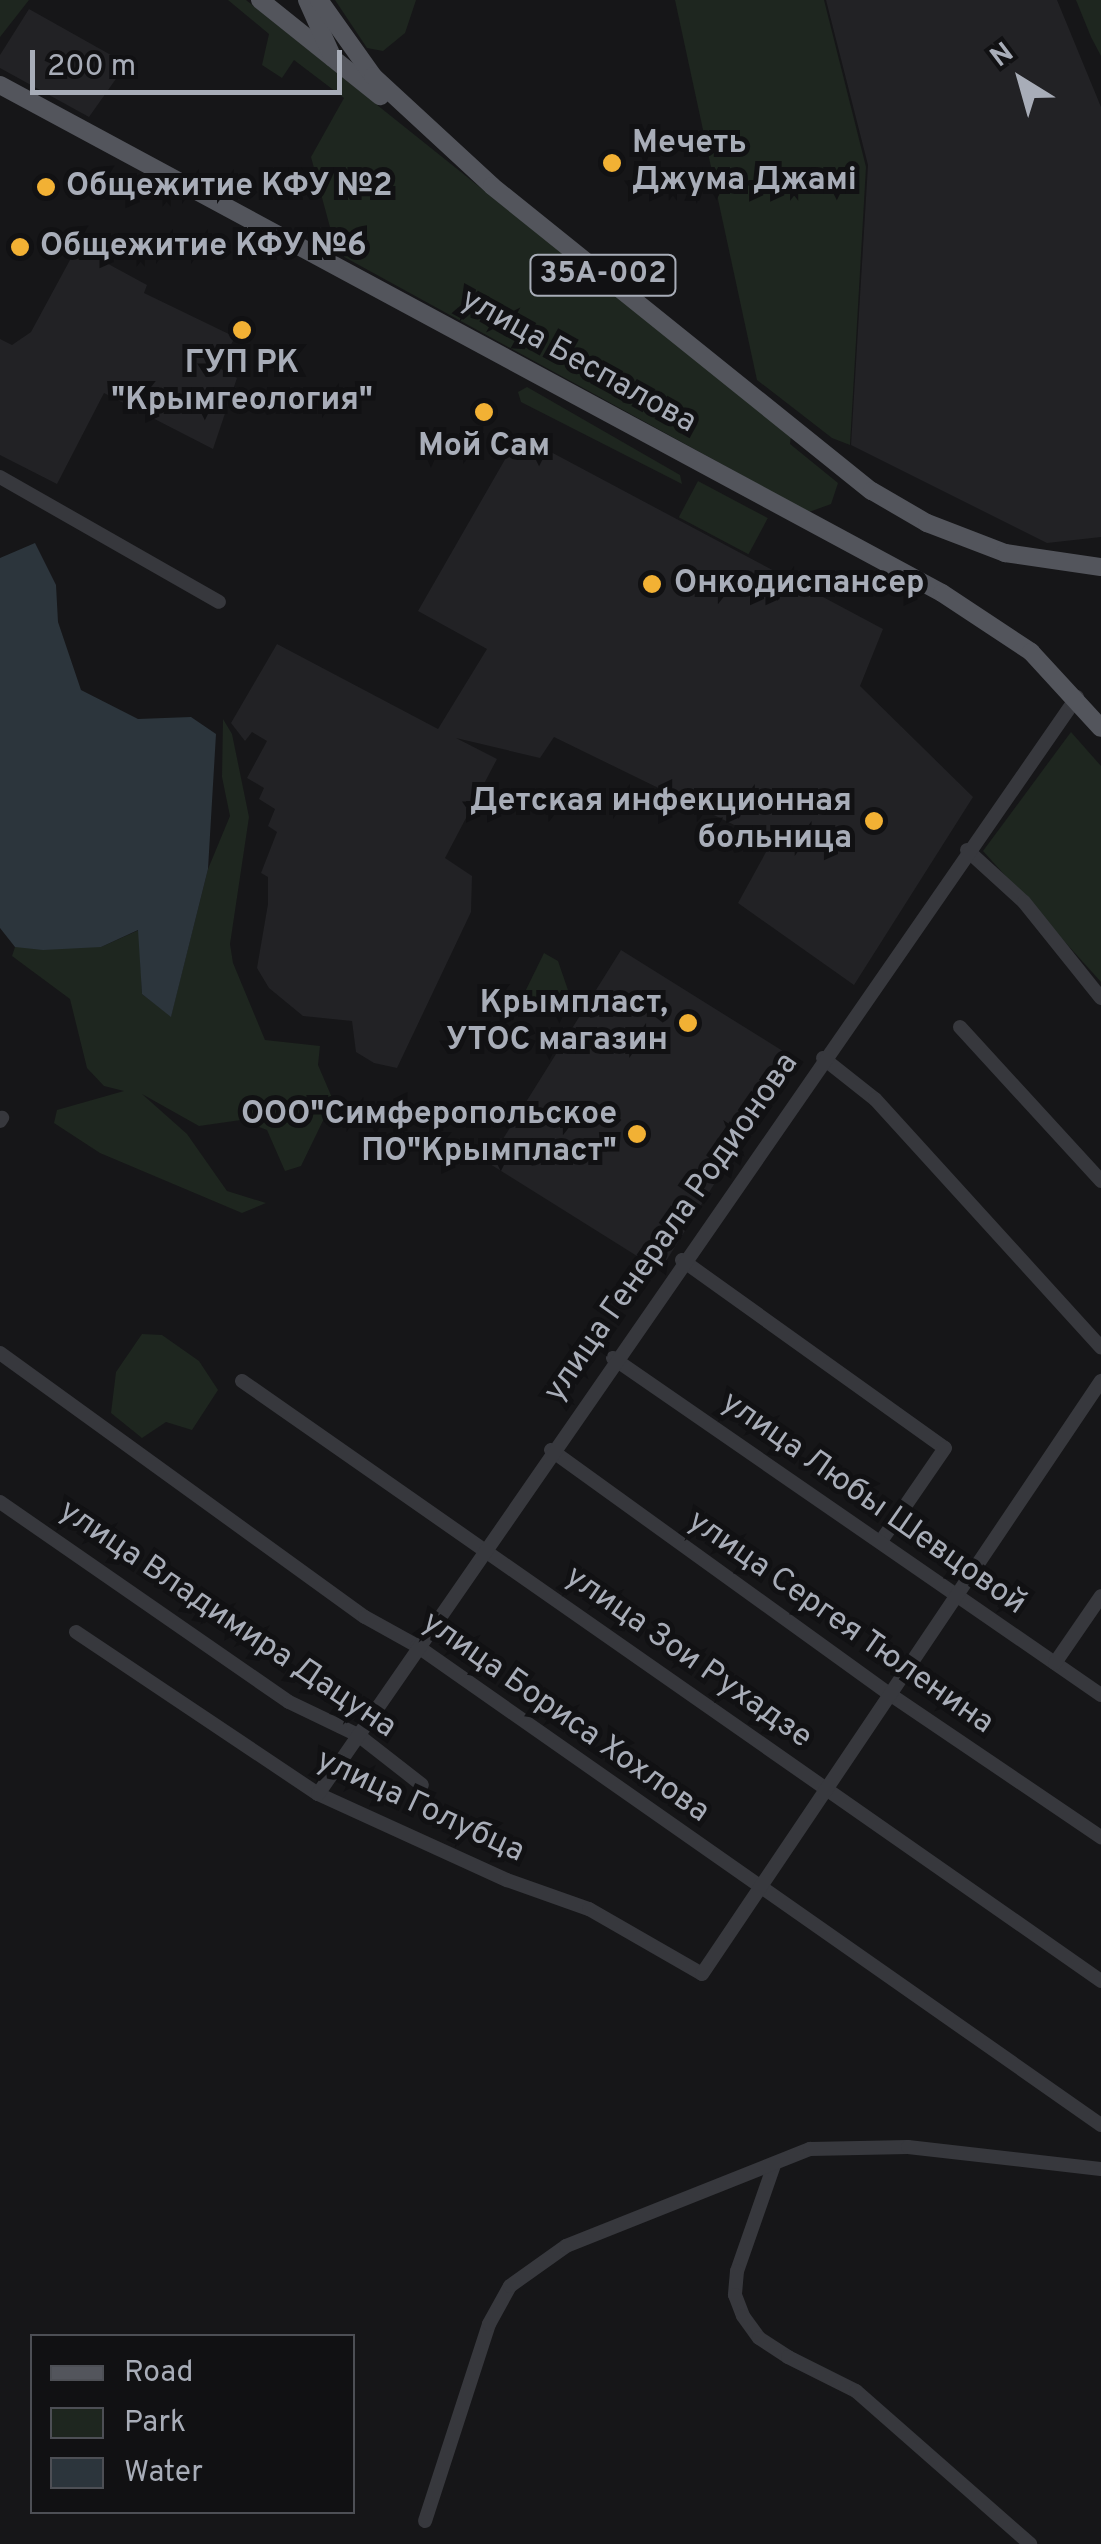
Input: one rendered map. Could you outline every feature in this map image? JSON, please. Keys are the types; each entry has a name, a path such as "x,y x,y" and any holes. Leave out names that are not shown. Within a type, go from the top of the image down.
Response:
{"main road":[{"path":"263,0 390,93"},
{"path":"263,0 336,63"},
{"path":"307,0 336,63"},
{"name":"35А-002","path":"319,0 390,93 456,154"},
{"name":"35А-002","path":"336,63 456,154 886,500 1005,554 1101,567"},
{"name":"улица Беспалова","path":"0,84 942,593 1018,642 1077,697 1101,728"}],"street":[{"path":"0,477 219,602"},
{"name":"улица Генерала Родионова","path":"318,1794 613,1358 1077,697"},
{"path":"967,850 1024,902 1101,998"},
{"path":"960,1028 1101,1182"},
{"path":"823,1058 874,1099 1101,1348"},
{"path":"682,1260 945,1448 881,1541"},
{"name":"улица Бориса Хохлова","path":"0,1354 365,1617 417,1646 1101,2124"},
{"name":"улица Любы Шевцовой","path":"613,1358 1101,1695"},
{"path":"762,1888 1101,1380"},
{"name":"улица Зои Рухадзе","path":"242,1381 1101,1981"},
{"name":"улица Сергея Тюленина","path":"551,1450 890,1695 1101,1837"},
{"name":"улица Владимира Дацуна","path":"0,1502 289,1702 358,1736 422,1785"},
{"path":"1055,1663 1101,1596"},
{"name":"улица Голубца","path":"76,1632 318,1794 507,1880 589,1909 702,1974 762,1888"},
{"path":"425,2521 450,2430 510,2286 566,2246 810,2149 881,2146 1101,2170"},
{"path":"774,2165 737,2271 743,2316 788,2357 856,2391 1030,2544"}],"shaded area":[{"path":"826,0 1057,0 1101,107 1101,537 1047,543 851,445 868,165"},
{"path":"29,9 118,59 111,72 118,76 89,117 0,68 0,55"},
{"path":"77,247 147,285 144,293 235,337 219,368 237,378 213,449 104,393 57,484 0,455 0,339 12,345 31,332"},
{"path":"519,435 883,629 860,686 973,797 854,985 738,903 771,843 554,737 540,758 456,738 497,759 445,858 472,876 471,912 397,1068 374,1063 356,1052 352,1021 303,1016 269,988 257,968 268,904 268,877 261,873 277,832 268,826 275,809 259,799 264,788 247,778 267,741 252,732 245,741 231,723 277,644 438,729 487,649 418,611"},
{"path":"621,950 793,1058 660,1270 488,1163"}],"green space":[{"path":"0,0 29,0 0,37"},
{"path":"228,0 246,0 791,436 790,444 838,483 831,504 809,512 337,253 311,157 344,98 294,60 282,78 262,65 269,34"},
{"path":"335,0 416,0 405,33 383,51 367,48"},
{"path":"675,0 824,0 866,167 850,445 832,438 757,380"},
{"path":"1076,0 1101,0 1101,56 1091,37"},
{"path":"527,387 680,475 682,484 521,402 518,392"},
{"path":"698,481 768,518 749,554 679,517"},
{"path":"223,719 232,734 249,817 230,944 233,963 265,1040 320,1046 318,1065 333,1100 301,1166 285,1171 267,1130 241,1120 199,1126 142,1094 187,1134 227,1191 266,1203 242,1213 100,1153 54,1123 57,1110 124,1091 104,1086 87,1068 70,999 12,956 15,947 101,947 139,930 142,994 171,1016 208,869 230,816 222,777"},
{"path":"1071,732 1101,766 1101,982 983,851"},
{"path":"544,953 558,961 570,996 556,1016 522,998"},
{"path":"142,1334 162,1335 199,1361 218,1390 192,1430 166,1422 142,1438 111,1413 116,1372"}],"water":[{"path":"35,543 56,585 58,622 81,690 138,719 191,717 216,734 208,869 171,1017 142,994 138,930 101,947 43,950 15,947 0,928 0,558"}],"place":[{"name":"Мечеть Джума Джамі","path":"612,163"},
{"name":"Общежитие КФУ №2","path":"46,187"},
{"name":"Общежитие КФУ №6","path":"20,247"},
{"name":"ГУП РК \"Крымгеология\"","path":"242,330"},
{"name":"Мой Сам","path":"484,412"},
{"name":"Онкодиспансер","path":"652,584"},
{"name":"Детская инфекционная больница","path":"874,821"},
{"name":"Крымпласт, УТОС магазин","path":"688,1023"},
{"name":"ООО\"Симферопольское ПО\"Крымпласт\"","path":"637,1134"}]}
